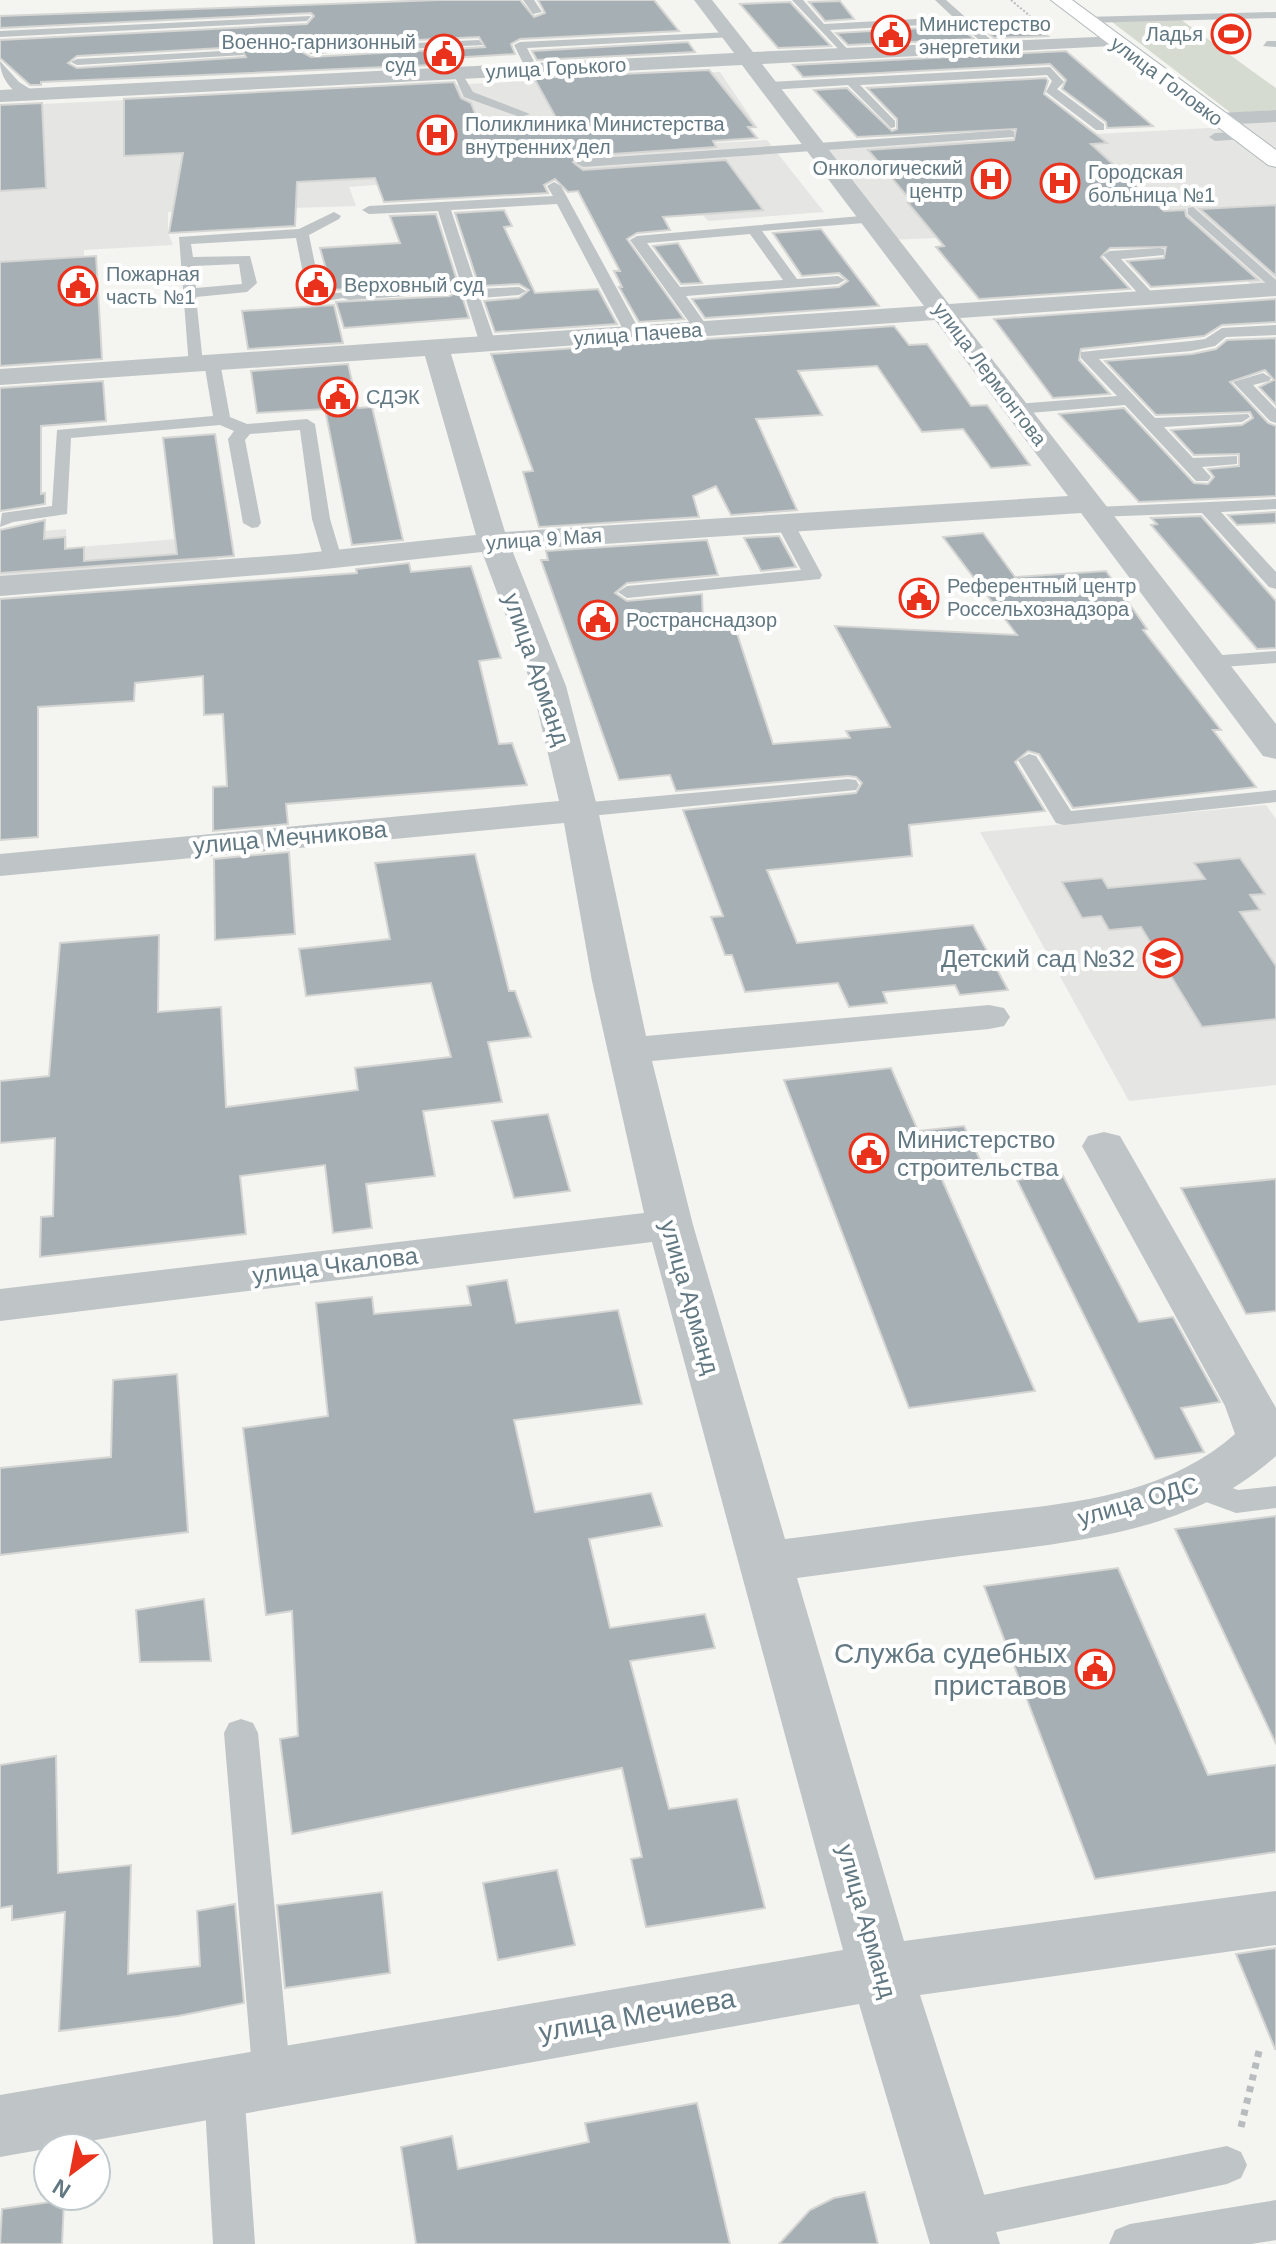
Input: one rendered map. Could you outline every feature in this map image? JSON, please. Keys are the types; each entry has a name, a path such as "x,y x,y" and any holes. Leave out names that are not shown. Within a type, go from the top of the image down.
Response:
{"street":[{"name":"улица Лермонтова","path":"704,0 1274,742"},
{"name":"улица Головко","path":"1060,0 1217,128 1241,136 1276,160"},
{"name":"улица Горького","path":"0,96 31,95 245,63 398,76 1112,40"},
{"path":"1217,128 1276,116"},
{"name":"улица Пачева","path":"0,377 1276,288"},
{"name":"улица Арманд","path":"436,347 493,542 549,686 580,810 629,1050 670,1225 881,1972 961,2232"},
{"name":"улица 9 Мая","path":"0,586 333,559 493,542 785,523 1092,508"},
{"name":"улица Мечникова","path":"0,865 580,810"},
{"path":"629,1050 989,1017"},
{"name":"улица ОДС","path":"765,1562 1087,1520 1198,1487 1262,1439 1261,1427 1104,1146"},
{"name":"улица Чкалова","path":"0,1305 670,1225"},
{"name":"улица Мечиева","path":"0,2126 881,1972 1276,1918"}],"lane":[{"path":"528,0 537,12"},
{"path":"704,0 719,0"},
{"path":"797,0 845,53"},
{"path":"940,0 992,46"},
{"path":"1085,20 1237,12 1276,15"},
{"path":"0,34 307,18"},
{"path":"821,27 962,20"},
{"path":"211,22 222,33"},
{"path":"532,69 520,45 730,35"},
{"path":"311,51 479,43"},
{"path":"388,48 398,76"},
{"path":"77,62 245,63"},
{"path":"0,65 15,85 31,95"},
{"path":"769,86 1050,71 1058,82 1050,89 1100,127"},
{"path":"456,73 468,94 524,114"},
{"path":"850,81 891,124"},
{"path":"583,163 1010,134"},
{"path":"553,183 634,335"},
{"path":"369,210 561,200"},
{"path":"443,206 488,344"},
{"path":"1193,211 1276,288"},
{"path":"222,420 204,363 189,293 184,240 302,233 334,216"},
{"path":"754,229 752,227 872,219"},
{"path":"754,229 793,283"},
{"path":"702,330 637,240 754,229"},
{"path":"302,233 315,299 450,289"},
{"path":"1150,298 1110,255 1159,252"},
{"path":"186,262 245,259 250,283 247,288 189,293"},
{"path":"676,292 838,280"},
{"path":"471,294 519,291"},
{"path":"1202,477 1087,355 1191,346 1210,343 1222,333 1276,330"},
{"path":"1263,378 1241,382 1276,418"},
{"path":"1017,409 1130,400"},
{"path":"1151,423 1242,417"},
{"path":"0,522 8,517 61,510 63,434 222,420 245,429 307,424 321,519 333,559"},
{"path":"245,429 236,439 252,523"},
{"path":"1189,463 1231,460"},
{"path":"1092,508 1276,504"},
{"path":"1206,506 1276,583"},
{"path":"627,592 813,575 785,523"},
{"path":"1210,662 1276,657"},
{"path":"1029,760 1064,818 1276,796"},
{"path":"580,810 848,785"},
{"path":"1198,1487 1236,1502 1276,1497"},
{"path":"234,2244 248,2084 241,1733"},
{"path":"961,2232 1227,2165"},
{"path":"1130,2244 1276,2220"}],"shaded area":[{"path":"1180,19 1276,88 1276,110 1231,113 1112,22"},
{"path":"720,72 758,128 651,133 401,183 349,187 356,206 168,212 168,233 173,245 84,250 84,256 0,262 0,106"},
{"name":"Городская больница №1","path":"1276,116 1276,289 1258,291 1180,218 1008,235 888,240 818,149 1227,127"},
{"path":"712,139 716,143 767,140 824,212 708,221 675,183 554,181 528,150"},
{"path":"66,529 67,548 214,536 218,565 0,579 0,546 8,534"},
{"name":"Детский сад №32","path":"1266,805 1276,819 1276,1085 1129,1101 980,832"}],"building":[{"path":"438,0 520,0 534,17 545,13 538,0 654,0 679,31 520,39 511,44 515,54 452,58 455,64 41,82 41,85 30,85 0,58 0,40 307,24 314,16 311,13 0,28 0,16","holes":["479,37 485,47 311,57 302,52 311,45","240,47 246,57 77,68 68,63 77,56"]},
{"path":"840,1 854,19 825,21 809,2"},
{"path":"790,2 831,46 778,48 740,4"},
{"path":"1030,21 1048,36 994,38 977,23"},
{"path":"959,26 974,39 848,45 836,33"},
{"path":"688,42 695,52 537,60 532,51"},
{"path":"1066,51 1153,126 1107,128 1106,122 1062,89 1066,80 1050,64 803,77 793,65"},
{"path":"709,70 755,127 748,127 757,138 713,141 716,147 583,156 573,162 583,170 726,160 763,210 663,217 670,230 637,233 627,239 684,319 639,322 619,287 622,287 614,271 620,271 578,191 568,192 555,179 544,185 548,193 384,202 375,178 297,182 295,226 169,233 183,153 124,156 124,99 454,82 461,98 471,103 481,129 560,125 534,78"},
{"path":"1046,78 1044,94 1107,143 1091,144 1164,211 1185,210 1186,216 1258,280 1151,287 1127,261 1164,258 1166,247 1110,248 1101,257 1130,289 979,299 936,247 944,246 908,203 912,202 868,150 1014,140 1016,129 857,137 814,90 847,88 892,131 897,129 897,119 867,88"},
{"path":"42,103 46,188 0,191 0,105"},
{"path":"1276,205 1276,276 1200,209"},
{"path":"504,210 512,226 504,227 535,293 598,289 617,324 495,332 484,301 519,298 529,290 519,284 479,286 455,213"},
{"path":"436,214 459,287 450,282 332,290 320,248 400,243 390,216"},
{"path":"821,229 879,306 705,318 692,299 839,287 848,281 839,273 802,276 773,233"},
{"path":"678,243 702,283 681,284 653,246"},
{"path":"96,256 102,359 0,366 0,262"},
{"path":"460,290 469,318 344,328 336,302 450,296"},
{"path":"1276,299 1276,322 1222,325 1204,336 1081,349 1079,360 1110,394 1053,398 994,319"},
{"path":"334,305 343,343 248,349 242,311"},
{"path":"894,326 909,345 927,344 971,406 987,405 1030,465 991,468 963,429 922,432 877,366 798,371 822,415 756,419 797,510 731,515 716,486 693,496 699,517 539,527 523,472 533,471 491,354"},
{"path":"1276,338 1276,405 1259,387 1274,380 1265,370 1230,382 1268,423 1276,426 1276,496 1139,502 1059,414 1124,408 1194,483 1208,484 1214,477 1208,469 1239,466 1239,454 1194,455 1171,430 1242,425 1253,418 1250,412 1156,415 1105,361 1192,354 1216,349 1227,340"},
{"path":"348,364 358,408 372,407 403,540 352,545 325,409 257,413 251,371"},
{"path":"103,381 106,421 41,426 41,494 45,493 45,504 0,511 0,388"},
{"path":"215,434 234,556 0,573 0,530 45,520 44,539 65,537 65,549 84,547 84,561 177,554 163,438"},
{"path":"1276,512 1276,523 1237,525 1228,515"},
{"path":"1201,516 1276,601 1276,648 1257,649 1151,525 1157,524 1151,518"},
{"path":"983,533 1015,577 1106,571 1147,629 1143,630 1221,730 1213,730 1256,787 1073,808 1039,754 1028,751 1015,762 1045,811 909,825 912,856 767,870 797,943 973,925 1008,990 960,995 955,985 883,992 887,1003 849,1007 838,983 745,992 732,955 725,955 711,917 723,916 683,810 856,793 862,783 856,777 848,776 676,791 670,775 619,780 541,560 548,560 546,551 707,540 718,575 627,583 615,593 627,601 702,594 703,620 733,621 773,744 850,738 846,731 890,727 835,626 1017,635 943,537"},
{"path":"779,536 796,567 761,571 744,538"},
{"path":"409,563 411,572 471,566 501,658 479,661 499,744 512,743 527,785 286,804 288,824 213,831 213,787 227,786 223,714 204,715 203,676 135,683 134,701 38,707 38,837 0,840 0,599 357,573 356,569"},
{"path":"289,852 295,934 215,940 214,859"},
{"path":"475,854 509,991 515,991 531,1037 488,1042 502,1102 423,1111 435,1176 366,1184 372,1228 333,1233 325,1165 240,1176 246,1234 40,1257 41,1217 53,1216 55,1138 0,1143 0,1081 49,1076 60,943 159,935 158,1012 221,1007 226,1107 358,1090 355,1068 451,1057 431,983 306,996 299,949 390,939 375,863"},
{"path":"1240,858 1265,894 1250,895 1260,910 1240,912 1276,966 1276,1019 1202,1027 1141,927 1109,930 1101,916 1082,918 1062,882 1102,878 1108,888 1205,879 1194,863"},
{"path":"891,1068 918,1131 964,1126 981,1162 936,1166 1035,1391 909,1408 784,1080"},
{"path":"548,1114 570,1191 514,1198 492,1121"},
{"path":"1062,1174 1139,1322 1173,1317 1220,1402 1181,1408 1204,1452 1155,1459 1017,1180"},
{"path":"1276,1179 1276,1311 1246,1314 1181,1188"},
{"path":"507,1280 516,1323 618,1310 642,1404 514,1420 535,1512 651,1493 662,1526 589,1539 610,1628 705,1614 715,1648 630,1661 669,1809 737,1799 765,1908 646,1927 631,1859 642,1857 622,1768 292,1834 280,1739 298,1736 292,1611 266,1615 243,1428 328,1416 316,1303 372,1297 374,1314 471,1305 467,1286"},
{"path":"177,1374 188,1532 0,1555 0,1468 111,1457 113,1380"},
{"path":"1276,1516 1276,1744 1175,1529"},
{"path":"1118,1568 1208,1775 1276,1765 1276,1852 1095,1879 984,1586"},
{"path":"204,1599 211,1661 140,1662 136,1610"},
{"path":"56,1756 58,1873 131,1865 128,1974 200,1966 197,1911 235,1904 244,2003 178,2016 59,2031 65,1912 12,1920 12,1906 0,1908 0,1765"},
{"path":"557,1870 575,1945 498,1960 483,1883"},
{"path":"382,1892 390,1973 285,1988 277,1905"},
{"path":"1276,1948 1276,2049 1275,2049 1236,1954"},
{"path":"697,2103 730,2244 416,2244 401,2147 452,2136 458,2169 589,2142 585,2123"},
{"path":"865,2192 878,2244 779,2244 810,2210 834,2198"},
{"path":"32,2205 32,2212 63,2212 62,2244 0,2244 2,2209"}],"place":[{"name":"Ладья","path":"1231,34"},
{"name":"Министерство энергетики","path":"891,35"},
{"name":"Военно-гарнизонный суд","path":"444,54"},
{"name":"Поликлиника Министерства внутренних дел","path":"437,135"},
{"name":"Онкологический центр","path":"991,179"},
{"name":"Городская больница №1","path":"1060,183"},
{"name":"Верховный суд","path":"316,285"},
{"name":"Пожарная часть №1","path":"78,286"},
{"name":"СДЭК","path":"338,397"},
{"name":"Референтный центр Россельхознадзора","path":"919,598"},
{"name":"Ространснадзор","path":"598,620"},
{"name":"Детский сад №32","path":"1163,958"},
{"name":"Министерство строительства","path":"869,1153"},
{"name":"Служба судебных приставов","path":"1095,1669"}]}
